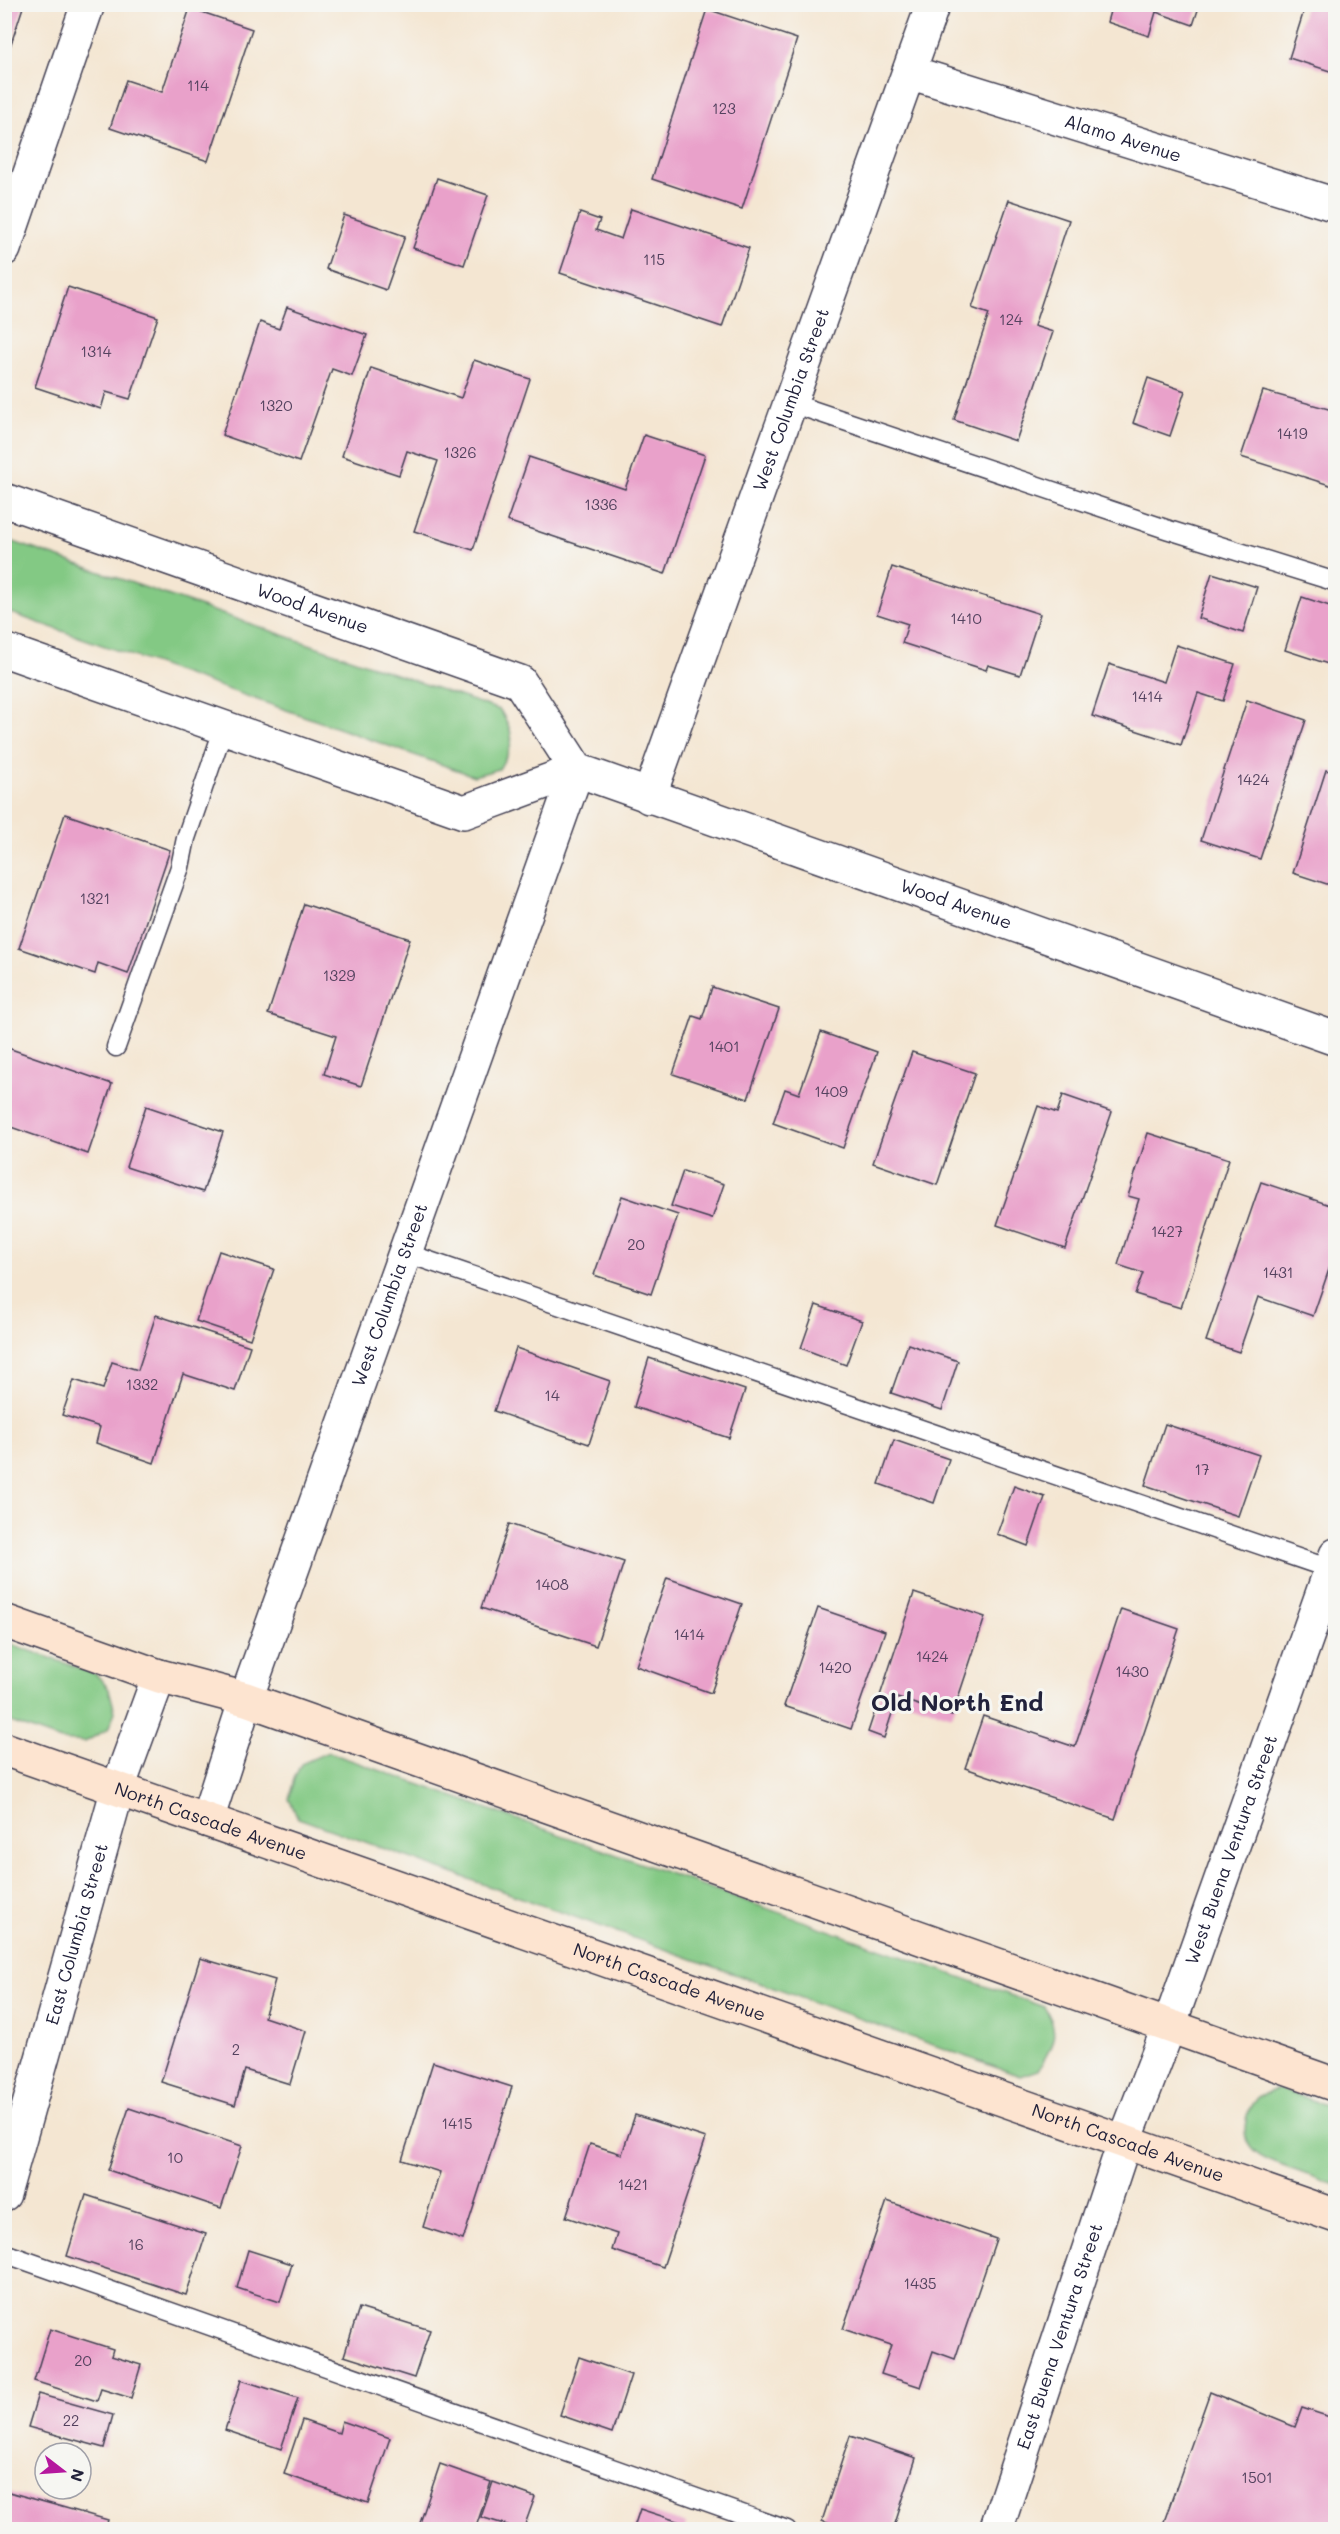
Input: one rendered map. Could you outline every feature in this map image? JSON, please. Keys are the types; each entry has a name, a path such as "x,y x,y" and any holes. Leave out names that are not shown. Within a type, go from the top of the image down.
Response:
{"main road":[{"path":"4,1621 159,1676 246,1700 1335,2085"},
{"name":"North Cascade Avenue","path":"4,1749 1335,2216"}],"street":[{"path":"4,249 88,4"},
{"name":"West Columbia Street","path":"649,797 933,4"},
{"name":"Alamo Avenue","path":"909,72 1335,205"},
{"name":"Wood Avenue","path":"4,500 520,682 577,770 1335,1039"},
{"path":"4,650 464,812 577,770"},
{"name":"West Columbia Street","path":"207,1820 246,1700 577,770"},
{"name":"West Buena Ventura Street","path":"1124,2143 1169,2026 1334,1565"},
{"name":"East Columbia Street","path":"4,2194 118,1788 159,1676"},
{"name":"East Buena Ventura Street","path":"996,2529 1124,2143"}],"lane":[{"path":"791,403 1169,530 1335,582"},
{"path":"116,1047 180,867 186,837 224,727"},
{"path":"406,1253 1334,1565"},
{"path":"4,2253 787,2529"}],"green space":[{"path":"5,539 500,710 511,734 508,753 499,769 474,776 5,611"},
{"path":"5,1642 96,1674 109,1689 115,1712 108,1729 85,1742 61,1740 5,1720"},
{"path":"328,1752 1044,2007 1053,2024 1051,2046 1038,2070 1020,2076 298,1818 289,1799 294,1779 301,1764"},
{"path":"1279,2089 1335,2108 1335,2185 1270,2161 1248,2145 1245,2126 1250,2108 1260,2096"}],"building":[{"path":"4,4 24,4 9,50 4,49"},
{"path":"1112,4 1200,4 1193,25 1156,12 1149,36 1107,22"},
{"path":"1306,4 1336,4 1336,73 1289,58"},
{"path":"190,8 252,29 208,161 110,128 126,80 162,92"},
{"path":"707,9 797,39 742,209 652,179"},
{"path":"437,178 488,195 464,265 413,248"},
{"path":"1009,200 1069,220 1034,326 1053,332 1016,441 954,420 989,314 972,308"},
{"path":"631,209 749,248 722,327 560,273 580,213 600,220 596,230 621,239"},
{"path":"344,215 405,236 386,290 326,269"},
{"path":"68,287 158,317 130,399 106,392 101,409 35,387"},
{"path":"287,307 367,335 352,376 332,369 299,462 222,435 260,322 279,329"},
{"path":"474,360 530,379 473,550 414,531 438,461 407,451 399,475 342,456 371,368 461,398"},
{"path":"1148,378 1185,391 1170,436 1133,423"},
{"path":"1263,391 1336,411 1336,487 1241,457"},
{"path":"644,435 705,455 665,574 507,521 529,457 625,489"},
{"path":"892,567 1040,614 1020,675 988,665 986,670 902,643 908,624 877,614"},
{"path":"1212,573 1257,587 1243,633 1198,618"},
{"path":"1302,597 1336,608 1334,666 1285,650"},
{"path":"1176,645 1235,664 1223,701 1198,693 1181,745 1092,716 1109,664 1164,682"},
{"path":"1247,700 1306,720 1260,859 1201,840"},
{"path":"1326,770 1336,773 1336,887 1293,873"},
{"path":"65,814 170,850 128,974 98,963 95,974 19,948"},
{"path":"304,904 410,939 361,1086 324,1074 336,1036 268,1014"},
{"path":"712,987 779,1009 748,1099 673,1074 693,1016 702,1019"},
{"path":"821,1032 877,1052 843,1148 773,1123 785,1089 799,1094"},
{"path":"5,1047 112,1084 88,1154 5,1125"},
{"path":"912,1052 975,1073 937,1185 873,1163"},
{"path":"1063,1095 1112,1112 1065,1248 997,1225 1038,1106 1057,1113"},
{"path":"146,1106 223,1132 203,1192 126,1167"},
{"path":"1148,1133 1229,1159 1181,1308 1135,1294 1143,1273 1118,1265 1139,1199 1128,1196"},
{"path":"683,1171 724,1184 712,1219 671,1206"},
{"path":"1261,1182 1336,1207 1336,1249 1313,1316 1258,1297 1239,1352 1206,1341"},
{"path":"622,1196 678,1215 651,1294 594,1275"},
{"path":"219,1251 274,1269 250,1339 196,1321"},
{"path":"816,1305 862,1321 846,1365 801,1348"},
{"path":"156,1315 250,1346 235,1391 183,1374 154,1463 96,1443 100,1427 62,1415 74,1380 103,1389 112,1362 138,1370"},
{"path":"908,1344 958,1361 942,1410 891,1393"},
{"path":"516,1348 610,1381 589,1444 494,1411"},
{"path":"649,1358 745,1390 729,1438 634,1407"},
{"path":"1165,1424 1259,1455 1238,1516 1145,1485"},
{"path":"894,1440 949,1459 934,1503 879,1484"},
{"path":"1014,1486 1045,1497 1028,1546 997,1534"},
{"path":"509,1524 624,1562 596,1646 481,1608"},
{"path":"667,1578 742,1604 711,1693 636,1666"},
{"path":"914,1593 985,1617 952,1716 897,1698 884,1738 868,1732"},
{"path":"818,1608 885,1631 851,1729 784,1706"},
{"path":"1121,1609 1179,1629 1115,1819 965,1768 983,1716 1075,1747"},
{"path":"200,1958 275,1980 264,2017 306,2031 290,2084 245,2070 235,2105 161,2082"},
{"path":"433,2062 512,2087 463,2240 423,2227 440,2172 402,2160"},
{"path":"129,2108 242,2146 221,2208 108,2170"},
{"path":"635,2115 706,2138 663,2267 612,2250 617,2234 566,2217 590,2144 622,2154"},
{"path":"86,2195 206,2234 186,2295 67,2256"},
{"path":"887,2201 996,2239 955,2359 933,2351 921,2387 881,2374 891,2345 843,2329"},
{"path":"248,2250 292,2264 280,2302 237,2288"},
{"path":"359,2308 430,2330 414,2378 344,2356"},
{"path":"50,2329 113,2349 111,2356 141,2365 131,2398 101,2389 97,2401 34,2381"},
{"path":"579,2357 631,2375 612,2433 560,2415"},
{"path":"241,2380 298,2398 281,2449 225,2430"},
{"path":"1210,2392 1295,2427 1302,2408 1336,2419 1336,2530 1161,2530"},
{"path":"38,2394 113,2415 104,2448 93,2445 93,2441 79,2441 28,2427"},
{"path":"302,2420 339,2433 342,2421 390,2438 368,2503 284,2474"},
{"path":"850,2436 916,2458 893,2530 846,2530 822,2521"},
{"path":"440,2464 491,2482 475,2530 438,2530 420,2523"},
{"path":"493,2482 535,2497 523,2530 481,2517"},
{"path":"9,2492 33,2499 33,2501 41,2501 108,2520 105,2530 4,2530 4,2507"},
{"path":"640,2509 686,2524 684,2530 633,2530"}],"district":[{"name":"Old North End","path":"957,1703"}]}
